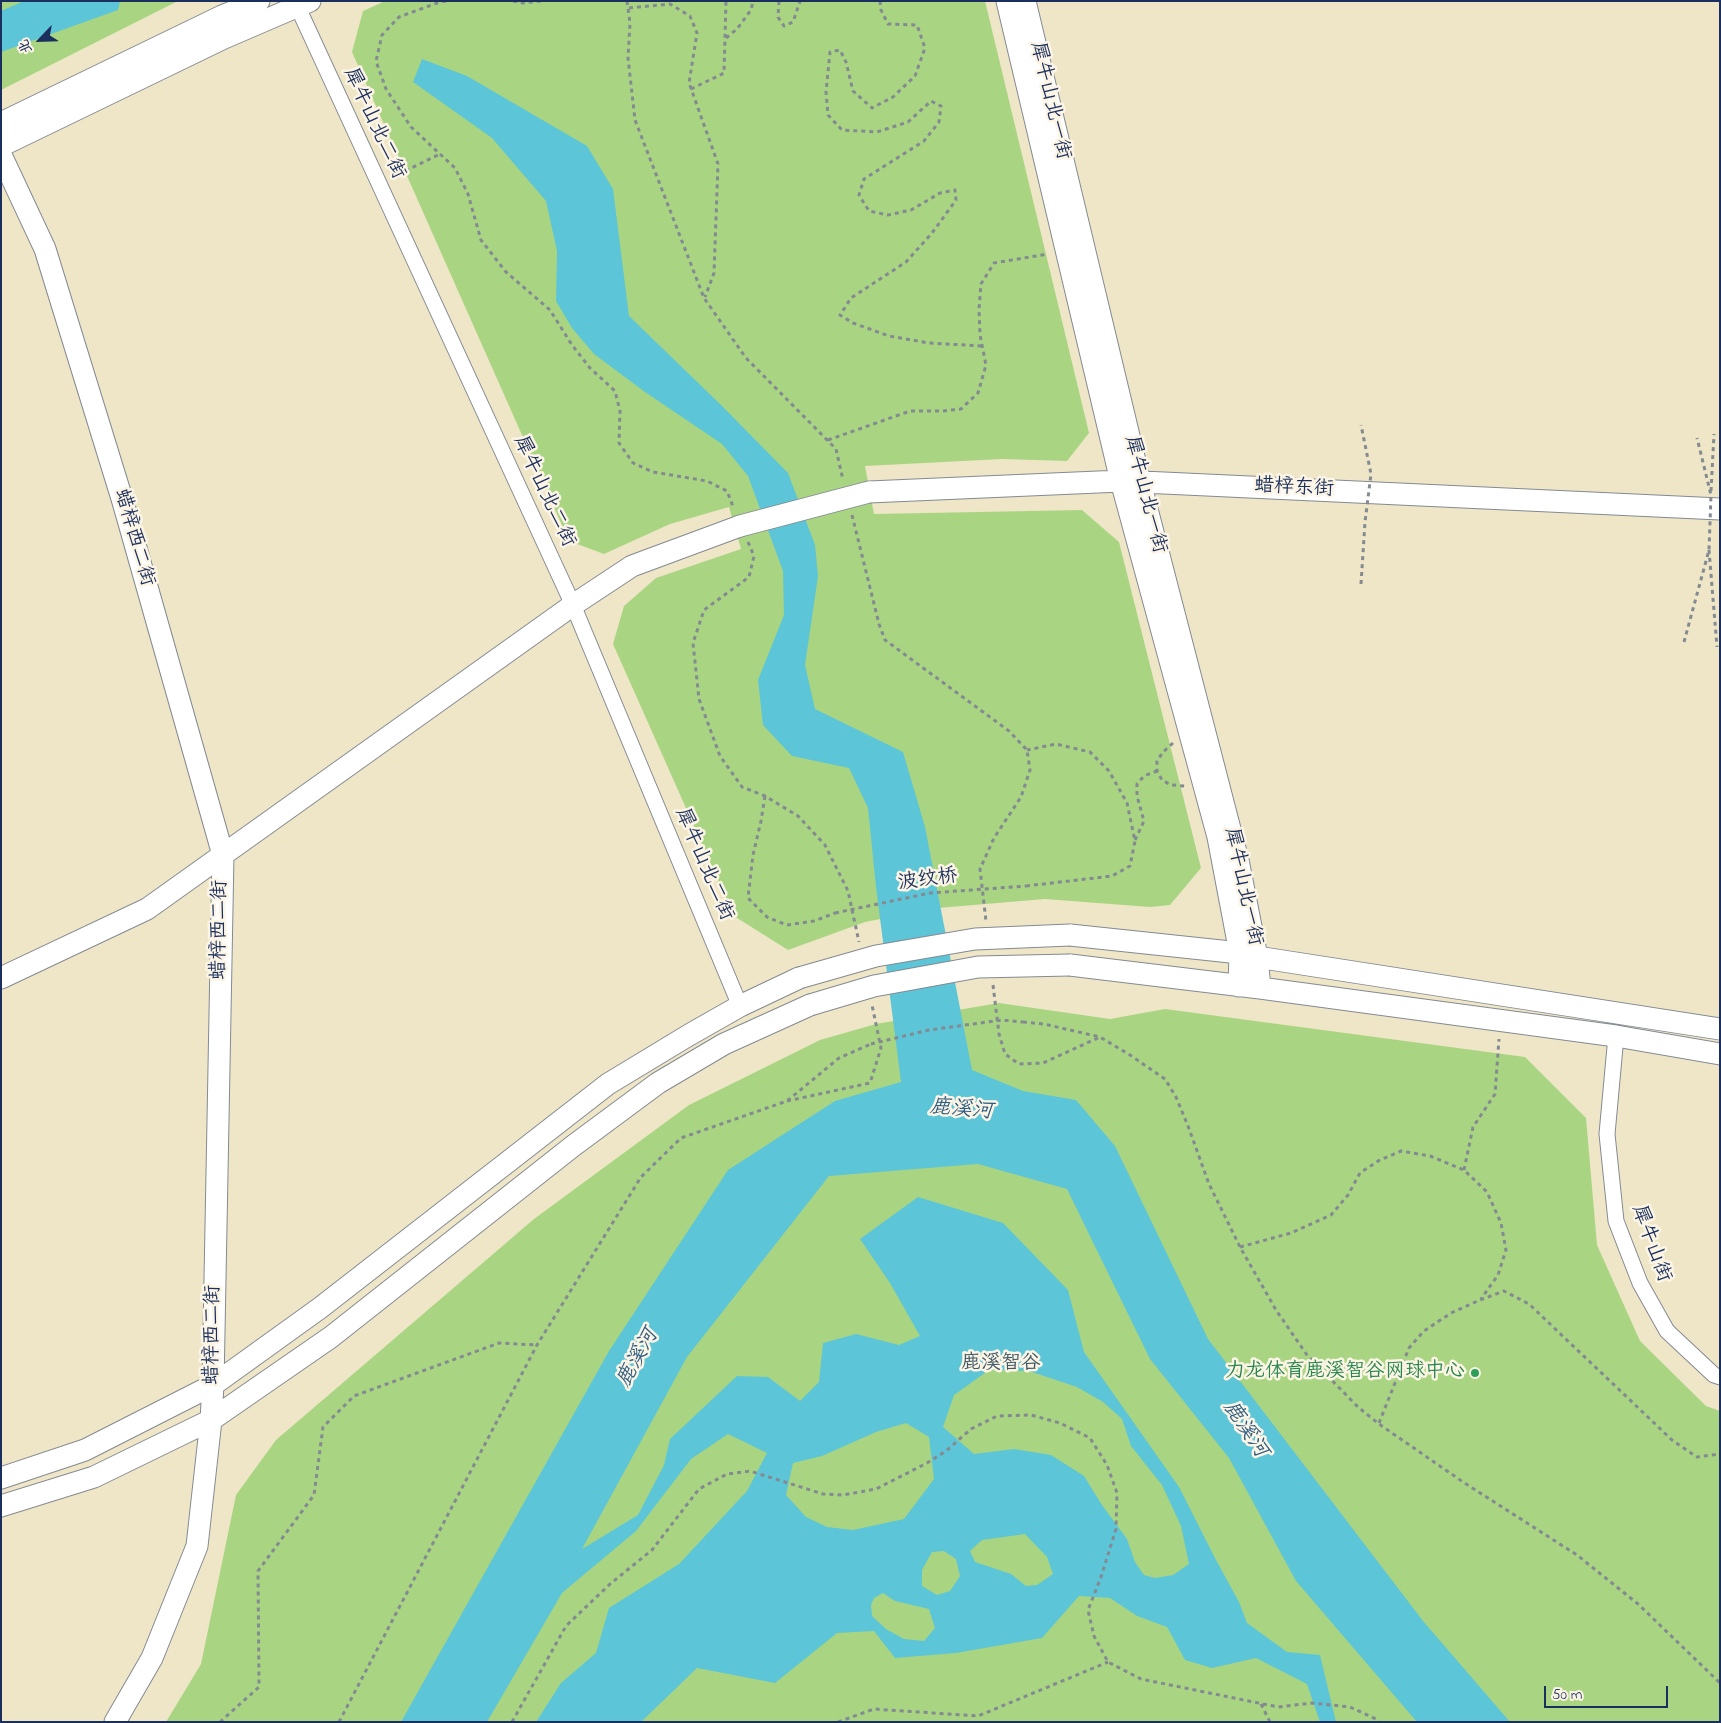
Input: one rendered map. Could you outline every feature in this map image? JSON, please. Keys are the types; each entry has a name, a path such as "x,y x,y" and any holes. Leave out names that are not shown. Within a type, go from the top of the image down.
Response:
{"street":[{"path":"1,123 222,16 259,1"},
{"name":"犀牛山北一街","path":"1007,1 1066,252 1238,860 1248,955 1249,987"},
{"name":"犀牛山北一街","path":"1025,1 1130,482"},
{"path":"1,146 300,3"},
{"name":"犀牛山北二街","path":"300,3 379,184 573,605 740,1006"},
{"name":"蜡梓西二街","path":"1,155 45,249 123,502 223,855 213,1385 211,1420 196,1546 152,1658 115,1722"},
{"name":"蜡梓东街","path":"1,978 147,909 573,605 632,566 740,526 869,492 1130,482 1715,502"},
{"path":"1,1478 85,1450 213,1385 320,1308 608,1084 740,1006 799,978 876,956 975,939 1070,935 1248,955 1720,1029"},
{"path":"1,1506 94,1477 211,1420 331,1337 573,1146 658,1083 724,1044 810,1005 874,986 978,967 1070,965 1616,1036 1720,1054"},
{"name":"犀牛山街","path":"1616,1036 1607,1134 1616,1221 1640,1282 1667,1331 1714,1375 1720,1378"}],"path":[{"path":"513,1 523,3 541,1"},
{"path":"627,1 630,23 628,58 635,120 704,298 746,358 836,448 845,485"},
{"path":"691,89 724,73 726,1"},
{"path":"726,38 737,29 751,10 753,1"},
{"path":"779,1 778,17 784,26 794,22 800,1"},
{"path":"880,1 881,10 888,24 917,25 925,48 915,76 893,97 872,108 853,91 846,62 840,50 830,52 826,92 828,115 842,130 876,132 908,122 932,101 941,106 939,122 924,141 864,179 859,195 869,211 888,215 911,210 940,193 956,190 956,200 932,233 906,262 851,298 840,315 853,323 889,336 929,343 982,346"},
{"path":"629,8 670,4 690,16 697,33 689,83 718,164 714,273 704,298"},
{"path":"379,184 440,154"},
{"path":"828,440 910,411 943,411 961,408 978,393 986,365 980,335 979,309 981,284 994,264 1066,252"},
{"path":"1361,425 1371,474 1365,522 1361,584"},
{"path":"1684,642 1709,550 1715,502 1714,434"},
{"path":"1697,438 1715,502"},
{"path":"852,513 879,624 885,640 1010,731 1027,750 1030,770 1021,797 994,838 980,869 987,927"},
{"path":"1709,550 1717,647"},
{"path":"1174,743 1162,752 1158,761 1157,771 1162,780 1170,785 1185,786"},
{"path":"1027,750 1056,744 1090,752 1108,771 1127,803 1135,841"},
{"path":"1135,841 1144,821 1137,796 1137,784 1144,776 1157,771"},
{"name":"波纹桥","path":"765,796 753,855 748,898 767,917 787,925 814,921 835,913 930,893 1026,886 1112,876 1130,866 1135,841"},
{"path":"992,976 999,1034 1005,1054 1019,1064 1043,1063 1100,1037"},
{"path":"339,1722 537,1346 641,1177 681,1138 787,1101 839,1058 872,1044 929,1030 1002,1020 1044,1024 1100,1037 1165,1079 1176,1098 1209,1184 1240,1247 1276,1310 1307,1356 1358,1407 1379,1424 1577,1555 1638,1604 1720,1683"},
{"path":"1464,1170 1474,1127 1495,1094 1500,1045 1498,1020"},
{"path":"1240,1247 1291,1233 1332,1215 1348,1195 1360,1173 1378,1161 1401,1151 1430,1156 1464,1170 1487,1192 1501,1222 1506,1250 1498,1274 1480,1300"},
{"path":"1379,1424 1409,1348 1424,1331 1451,1313 1504,1291 1528,1304 1672,1440 1697,1457 1720,1454"},
{"path":"220,1722 259,1687 258,1571 314,1496 323,1427 354,1396 499,1343 537,1346"},
{"path":"512,1722 566,1626 610,1584 652,1550 699,1489 727,1474 750,1472 823,1494 843,1495 876,1489 927,1463 946,1451 971,1429 997,1416 1031,1415 1060,1423 1090,1438 1107,1466 1117,1493 1116,1529 1088,1610 1094,1636 1108,1662 1141,1679 1278,1707 1312,1703 1350,1707 1379,1722"},
{"path":"838,1722 874,1709 978,1716 1108,1662"},
{"path":"1261,1704 1270,1722"}],"green space":[{"path":"1,1 178,1 1,90"},
{"path":"385,1 985,1 1089,433 1067,461 1002,459 865,466 874,514 1082,510 1119,542 1201,868 1170,905 1150,907 1045,899 938,908 865,922 788,950 734,916 613,644 624,606 656,578 741,549 729,507 670,524 604,554 569,541 352,52 363,11"},
{"name":"鹿溪智谷","path":"999,1003 1110,1019 1165,1009 1525,1057 1586,1118 1597,1245 1640,1341 1706,1406 1720,1411 1720,1722 166,1722 201,1664 236,1495 276,1440 534,1219 689,1105 820,1040 876,1024"}],"water":[{"path":"24,1 120,1 118,10 1,52 1,11"},
{"name":"鹿溪河","path":"422,59 467,76 587,146 613,189 629,316 788,473 815,545 818,576 805,665 815,709 903,752 925,827 972,1070 1023,1091 1076,1100 1115,1146 1208,1339 1423,1621 1510,1722 1417,1722 1296,1581 1229,1458 1150,1359 1067,1189 978,1164 829,1176 687,1357 582,1549 638,1515 664,1465 670,1439 737,1376 768,1377 800,1401 819,1382 823,1343 856,1334 899,1345 920,1336 890,1283 860,1239 918,1197 1003,1223 1068,1290 1084,1352 1179,1487 1239,1602 1247,1623 1287,1652 1320,1655 1336,1722 1320,1722 1307,1684 1256,1658 1212,1668 1185,1660 1167,1627 1137,1616 1110,1598 1079,1596 1042,1638 956,1653 895,1658 874,1631 837,1633 775,1683 697,1668 641,1722 536,1722 561,1683 596,1653 609,1608 679,1564 747,1491 767,1453 728,1434 691,1459 636,1531 562,1593 487,1722 401,1722 609,1351 728,1170 835,1101 901,1082 876,887 868,808 849,768 792,756 763,725 758,680 784,615 783,571 748,476 722,444 645,392 594,354 572,328 556,301 557,251 546,201 492,138 413,82","holes":["989,1370 1029,1371 1077,1387 1103,1402 1122,1419 1131,1446 1162,1485 1181,1526 1189,1564 1173,1575 1155,1578 1144,1575 1135,1562 1127,1539 1084,1476 1051,1455 1014,1449 974,1454 943,1427 954,1395","906,1423 929,1437 934,1479 904,1519 853,1530 827,1527 806,1517 786,1495 793,1463 822,1456 876,1432","1025,1534 1047,1557 1053,1574 1037,1585 1026,1586 1011,1574 975,1562 970,1551 982,1540","944,1551 956,1559 960,1576 950,1591 937,1595 922,1586 922,1570 932,1552","883,1593 895,1601 929,1609 935,1628 924,1641 904,1639 886,1629 872,1616 871,1605 874,1598"]}],"place":[{"name":"力龙体育鹿溪智谷网球中心","path":"1475,1373"}]}
